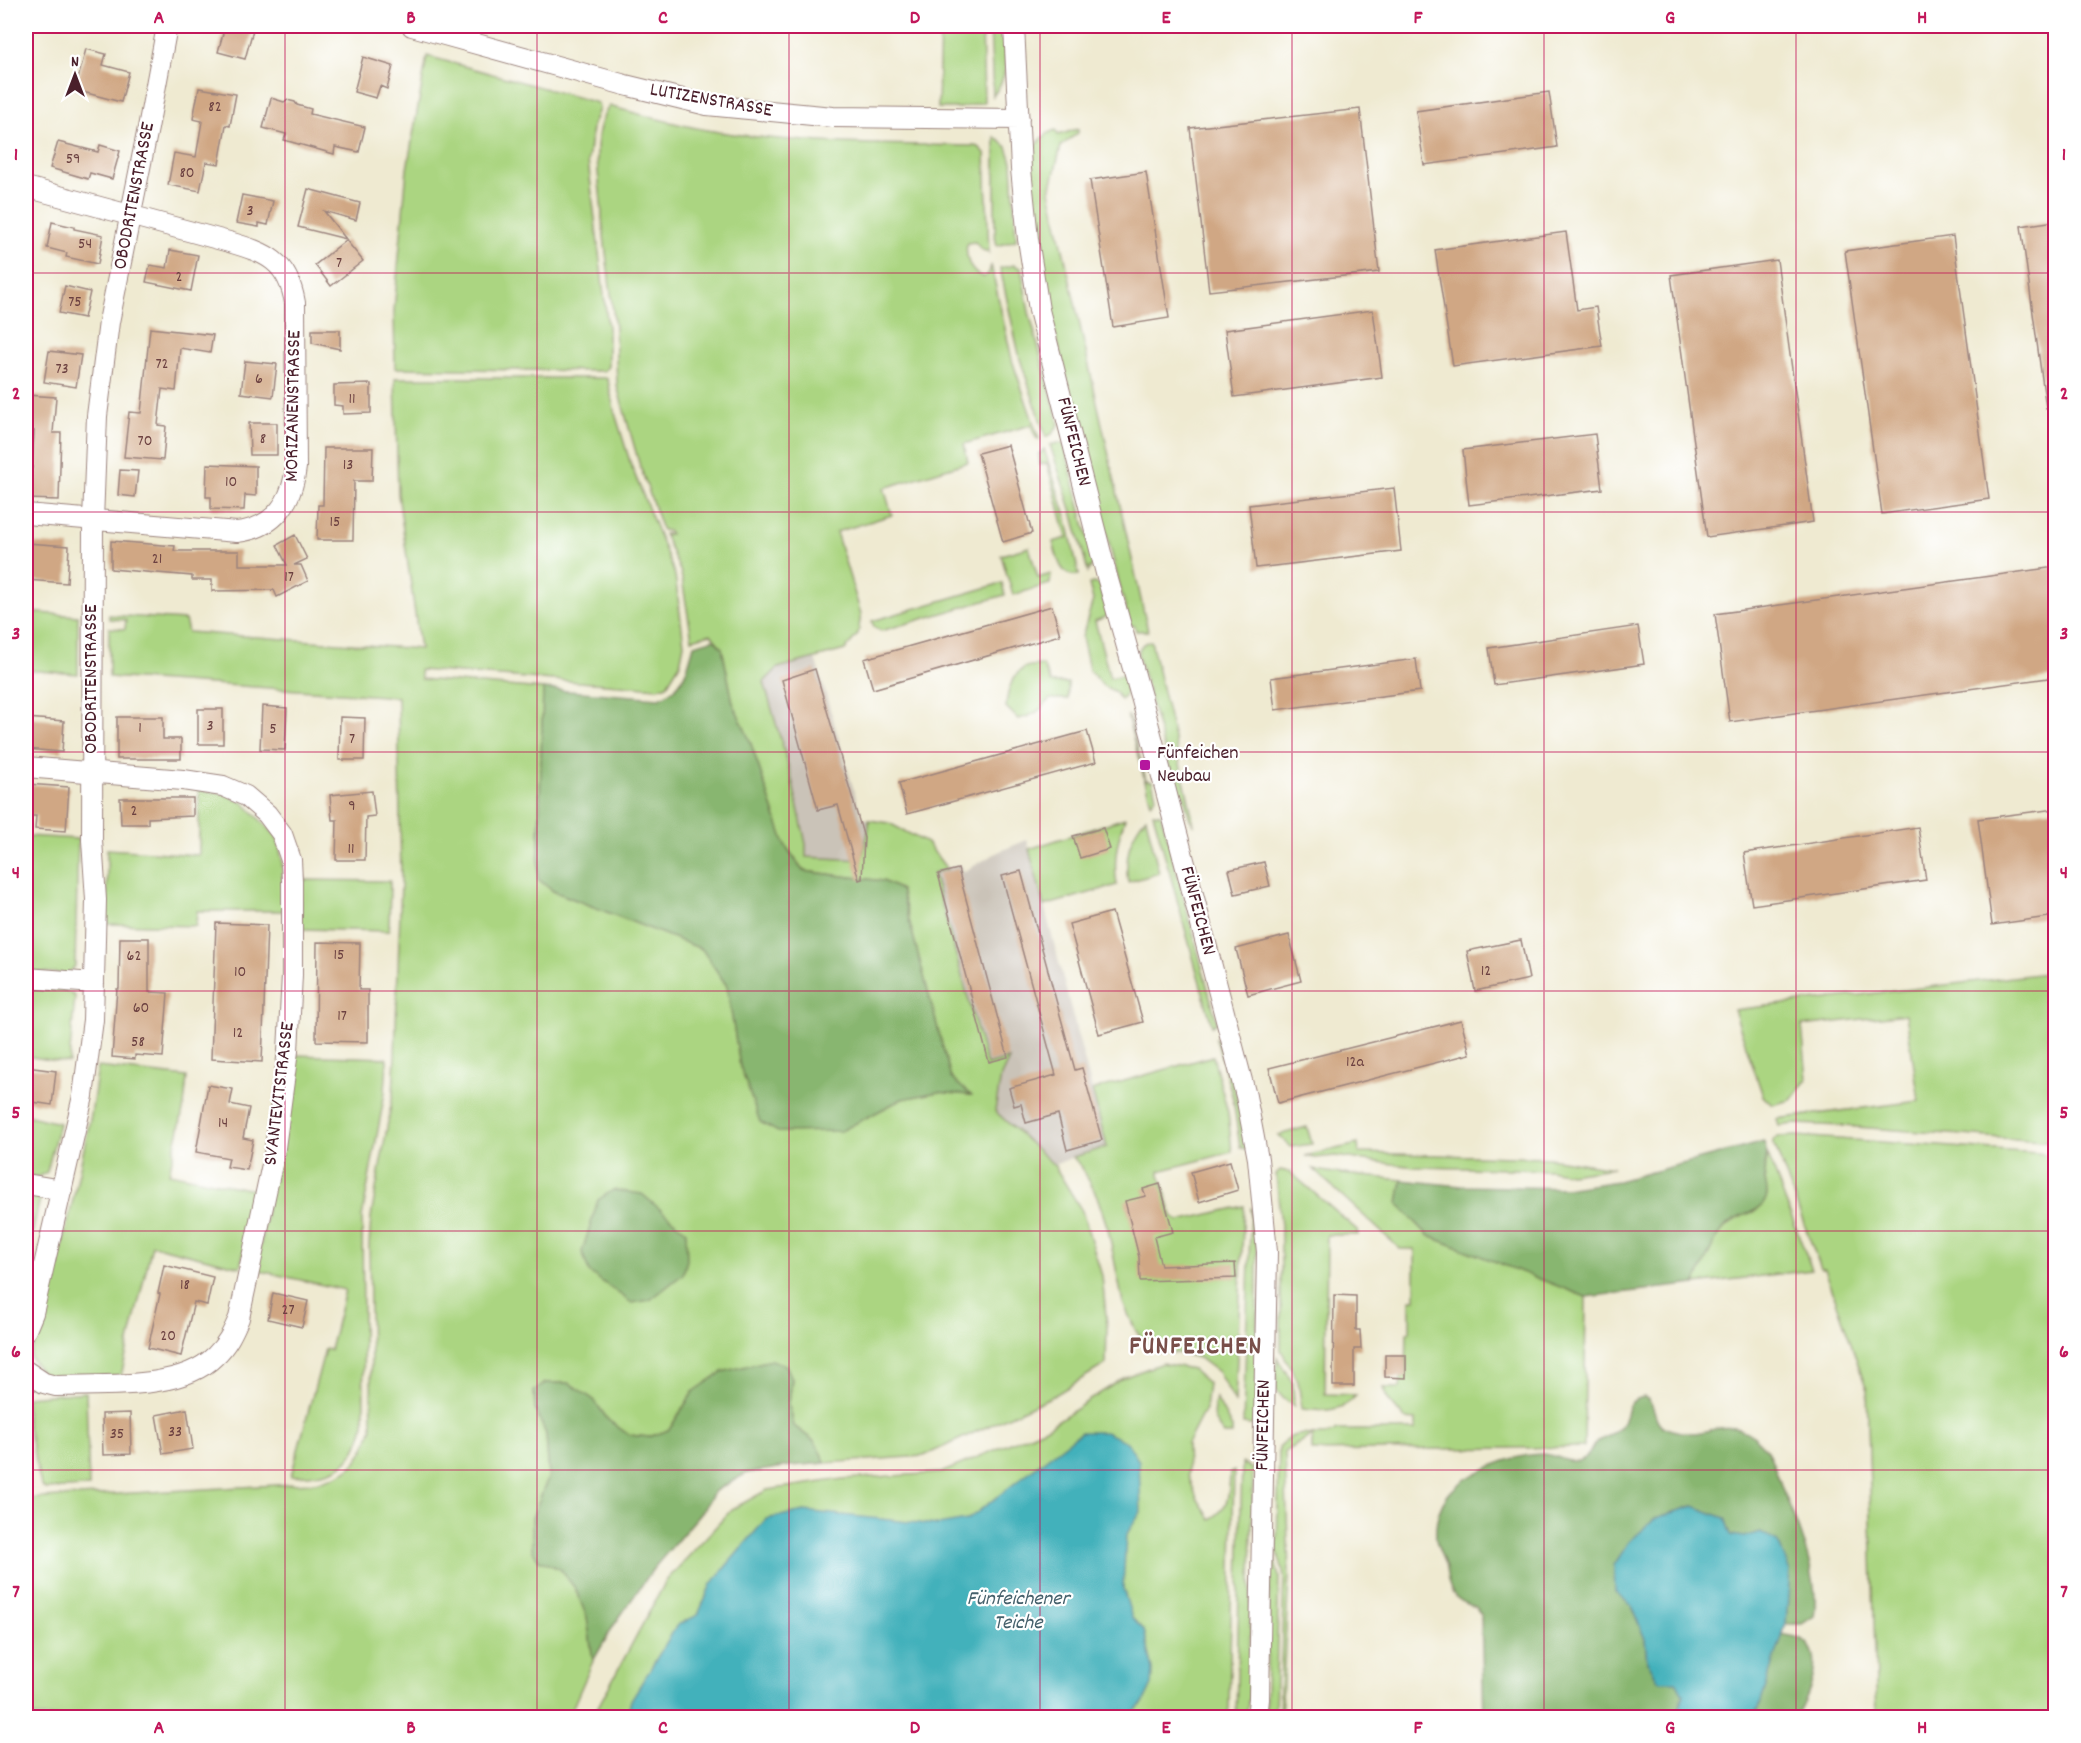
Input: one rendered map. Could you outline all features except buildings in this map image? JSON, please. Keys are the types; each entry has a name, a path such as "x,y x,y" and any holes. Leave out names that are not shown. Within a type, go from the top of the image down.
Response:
{"street":[{"name":"OBODRITENSTRASSE","path":"26,1330 33,1313 83,1096 93,1020 96,900 92,865 91,772 94,463 102,373 110,322 167,26"},
{"name":"LUTIZENSTRASSE","path":"412,26 625,85 707,105 833,117 1019,119"},
{"name":"FÜNFEICHEN","path":"1014,26 1021,169 1028,239 1039,310 1106,573 1142,700 1246,1096 1258,1159 1267,1252 1257,1718"},
{"name":"MORIZANENSTRASSE","path":"26,187 257,250 271,257 282,267 289,277 295,303 296,467 295,483 291,494 279,512 263,525 250,531 237,532 26,514"},
{"name":"SVANTEVITSTRASSE","path":"26,767 183,780 223,786 246,796 267,814 282,834 291,860 292,881 292,975 288,1051 274,1155 239,1318 229,1340 214,1358 189,1374 155,1383 56,1386 44,1383 26,1371"},
{"path":"26,978 94,983"},
{"path":"26,1184 62,1190"}],"shaded area":[{"path":"815,658 862,818 869,820 870,828 863,847 863,860 806,857 806,844 791,775 764,682 778,668"},
{"path":"1027,840 1107,1147 1054,1165 995,1111 1001,1076 1009,1060 987,1065 933,872 960,865 963,872 998,852"}],"green space":[{"path":"940,26 982,26 984,102 960,108 938,108"},
{"path":"990,26 1004,26 1006,54 1005,71 999,88 993,96"},
{"path":"427,56 598,103 599,109 592,127 588,161 608,328 608,367 604,371 395,368 394,311 407,169"},
{"path":"609,106 686,126 763,138 974,146 979,147 985,153 989,253 975,242 967,243 968,259 975,272 984,277 989,273 991,265 1012,360 1039,439 1036,438 1031,425 964,444 968,462 884,488 892,515 836,532 861,614 858,634 845,650 778,668 764,682 791,775 806,844 806,857 862,860 869,820 889,823 927,843 947,869 933,873 987,1065 1009,1059 1001,1076 995,1111 1054,1165 1082,1211 1102,1276 1107,1326 1106,1364 1055,1395 924,1456 826,1463 814,1441 794,1426 789,1404 792,1378 693,1392 669,1430 649,1437 629,1435 608,1420 594,1400 569,1383 545,1383 534,1391 535,1409 546,1434 549,1476 532,1518 539,1560 560,1569 575,1588 587,1617 593,1661 569,1716 578,1717 26,1717 26,1499 311,1483 335,1476 352,1466 364,1450 372,1427 369,1246 371,1217 393,1094 395,1056 401,882 398,697 109,677 109,628 125,629 126,620 109,619 109,615 185,620 188,632 420,649 398,494 395,378 606,378 631,465 675,575 684,644 680,664 667,685 658,688 420,670 421,679 543,689 538,879 553,891 702,949 727,986 740,1066 841,1131 902,1099 938,1092 970,1095 951,1078 901,890 883,881 804,871 785,845 750,741 733,703 722,648 711,634 692,639 681,573 664,534 670,534 662,530 639,463 617,386 615,328 597,162 602,119"},
{"path":"1078,129 1078,133 1061,146 1050,191 1148,631 1136,631 1135,626 1130,625 1049,309 1037,237 1029,157 1036,145 1052,131 1056,130 1058,135"},
{"path":"995,137 1007,147 1012,162 1016,240 997,246 995,236"},
{"path":"1014,265 1021,268 1029,312 1059,424 1052,434 1046,437 1020,359 1000,268"},
{"path":"1064,444 1094,562 1088,572 1073,515 1050,445"},
{"path":"1044,449 1066,516 1079,575 1067,574 1056,554 1053,542 1067,538 1047,463 1040,465 1039,455"},
{"path":"1029,547 1038,578 1051,574 1050,584 1013,595 1001,555"},
{"path":"1002,583 1005,595 881,631 874,627 872,621"},
{"path":"1089,584 1100,585 1108,616 1095,621 1110,678 1124,675 1125,678 1126,692 1121,700 1114,691 1103,686 1089,670 1082,637 1093,600"},
{"path":"26,612 78,616 78,674 26,670"},
{"path":"714,639 722,648 733,703 750,741 785,845 803,871 883,881 901,890 951,1078 971,1095 938,1092 902,1099 841,1131 778,1132 760,1122 740,1066 727,986 702,949 553,891 538,879 543,689 659,698 674,689 684,677 694,645"},
{"path":"1151,641 1194,825 1183,795 1177,796 1138,655 1141,646"},
{"path":"1043,665 1051,683 1068,683 1068,699 1050,699 1036,712 1018,719 1006,707 1013,680 1026,667"},
{"path":"1128,715 1146,780 1152,781 1156,797 1151,803 1128,719"},
{"path":"199,790 225,794 244,803 277,837 282,859 284,911 197,911 196,926 107,924 107,849 199,855"},
{"path":"1153,813 1161,814 1217,1023 1212,1026"},
{"path":"1146,817 1159,873 1128,882 1127,865 1132,839"},
{"path":"1125,818 1116,851 1117,885 1044,906 1029,849"},
{"path":"26,836 78,839 75,966 68,974 26,971"},
{"path":"299,880 390,881 389,931 300,929"},
{"path":"2055,972 2055,1142 1843,1126 1795,1124 1779,1126 1777,1119 1919,1101 1906,1014 1802,1026 1807,1079 1791,1100 1772,1105 1763,1096 1734,1010"},
{"path":"26,987 65,990 75,996 69,1063 26,1056"},
{"path":"1216,1039 1222,1042 1248,1150 1240,1147 1233,1099"},
{"path":"295,1055 386,1058 387,1060 385,1092 362,1217 364,1426 354,1452 340,1467 319,1474 291,1476 325,1349 330,1350 345,1290 256,1270"},
{"path":"1213,1056 1228,1113 1232,1152 1159,1171 1172,1216 1179,1221 1244,1206 1235,1402 1218,1372 1199,1358 1178,1353 1159,1352 1149,1347 1136,1331 1123,1303 1108,1229 1097,1196 1082,1168 1073,1157 1107,1147 1092,1090"},
{"path":"98,1067 187,1077 184,1106 169,1173 258,1191 240,1267 152,1245 121,1376 58,1377 43,1375 30,1357 31,1351 45,1320 91,1115"},
{"path":"26,1115 59,1123 47,1172 38,1177 26,1176"},
{"path":"1307,1127 1312,1144 1291,1147 1278,1135"},
{"path":"1796,1136 2055,1156 2055,1717 1877,1717 1867,1390 1825,1269 1821,1269 1773,1141 1778,1137"},
{"path":"1764,1142 1767,1156 1764,1169 1766,1199 1757,1209 1731,1221 1726,1226 1712,1246 1695,1284 1586,1297 1429,1236 1398,1204 1402,1180 1461,1186 1571,1188 1618,1181"},
{"path":"1358,1144 1359,1153 1549,1158 1613,1168 1570,1174 1550,1170 1414,1167 1335,1156 1315,1158 1305,1156"},
{"path":"1768,1155 1812,1270 1695,1284 1716,1238 1731,1222 1756,1211 1767,1195 1764,1173"},
{"path":"1313,1169 1346,1175 1402,1180 1398,1204 1429,1236 1586,1297 1584,1447 1312,1451 1312,1435 1329,1434 1337,1430 1416,1430 1416,1420 1405,1419 1387,1398 1383,1388 1400,1388 1401,1377 1406,1377 1410,1299 1415,1299 1415,1249 1400,1249"},
{"path":"1280,1170 1290,1172 1357,1230 1358,1235 1327,1235 1325,1394 1356,1395 1345,1405 1332,1410 1302,1409 1298,1381 1281,1350 1281,1227 1276,1174"},
{"path":"613,1190 642,1194 686,1231 687,1260 683,1274 650,1300 632,1303 589,1272 582,1252 598,1200"},
{"path":"26,1194 41,1195 26,1259"},
{"path":"1251,1207 1257,1250 1257,1420 1252,1425 1243,1424"},
{"path":"1277,1358 1293,1383 1294,1406 1276,1390"},
{"path":"771,1360 786,1365 792,1378 789,1404 794,1426 814,1441 826,1463 747,1473 715,1491 700,1514 653,1569 614,1625 593,1661 587,1617 575,1588 560,1569 539,1560 532,1550 532,1518 549,1476 546,1434 535,1409 534,1391 545,1383 569,1383 594,1400 608,1420 629,1435 649,1437 669,1430 693,1392 722,1372"},
{"path":"1162,1363 1192,1369 1208,1383 1205,1409 1187,1444 1188,1475 1197,1498 1210,1519 1217,1515 1225,1505 1229,1493 1230,1473 1234,1471 1227,1717 1059,1717 1021,1509 698,1615 643,1717 592,1718 666,1581 732,1509 767,1490 843,1479 941,1473 1048,1427 1125,1377"},
{"path":"86,1392 89,1487 45,1489 41,1485 26,1419 26,1397"},
{"path":"1644,1397 1651,1404 1658,1421 1666,1428 1693,1433 1733,1428 1743,1430 1764,1447 1773,1463 1805,1549 1814,1584 1814,1616 1802,1624 1786,1624 1790,1571 1761,1532 1744,1538 1731,1535 1725,1518 1692,1506 1656,1518 1615,1591 1631,1605 1645,1639 1647,1662 1676,1681 1683,1694 1676,1717 1484,1717 1481,1616 1476,1607 1457,1598 1450,1589 1445,1564 1436,1542 1437,1521 1442,1505 1448,1495 1466,1479 1505,1461 1543,1454 1570,1461 1586,1457 1595,1443 1620,1427 1629,1405"},
{"path":"1216,1398 1232,1428 1232,1434 1224,1434 1215,1421 1213,1410"},
{"path":"1312,1435 1285,1452 1289,1576 1281,1717 1279,1718 1284,1576 1277,1550 1279,1448 1292,1436"},
{"path":"1242,1463 1253,1469 1249,1696 1246,1717 1236,1718"},
{"path":"1271,1549 1279,1576 1275,1717 1265,1718"},
{"path":"1782,1634 1799,1638 1809,1646 1814,1655 1815,1666 1810,1688 1796,1717 1752,1718 1759,1708"}],"water":[{"name":"Fünfeichener Teiche","path":"1081,1432 1105,1432 1127,1442 1139,1461 1141,1512 1126,1535 1123,1588 1132,1618 1144,1630 1153,1670 1152,1685 1144,1702 1129,1717 627,1717 631,1700 677,1625 698,1615 711,1584 766,1519 804,1511 938,1525 967,1520"},
{"path":"1693,1506 1725,1518 1731,1535 1745,1537 1761,1532 1778,1542 1790,1571 1786,1624 1759,1708 1752,1717 1676,1717 1683,1694 1676,1681 1659,1681 1647,1661 1645,1639 1631,1605 1615,1592 1614,1565 1629,1542 1656,1518"}],"place":[{"name":"Fünfeichen Neubau","path":"1145,765"}],"district":[{"name":"FÜNFEICHEN","path":"1196,1347"}]}
